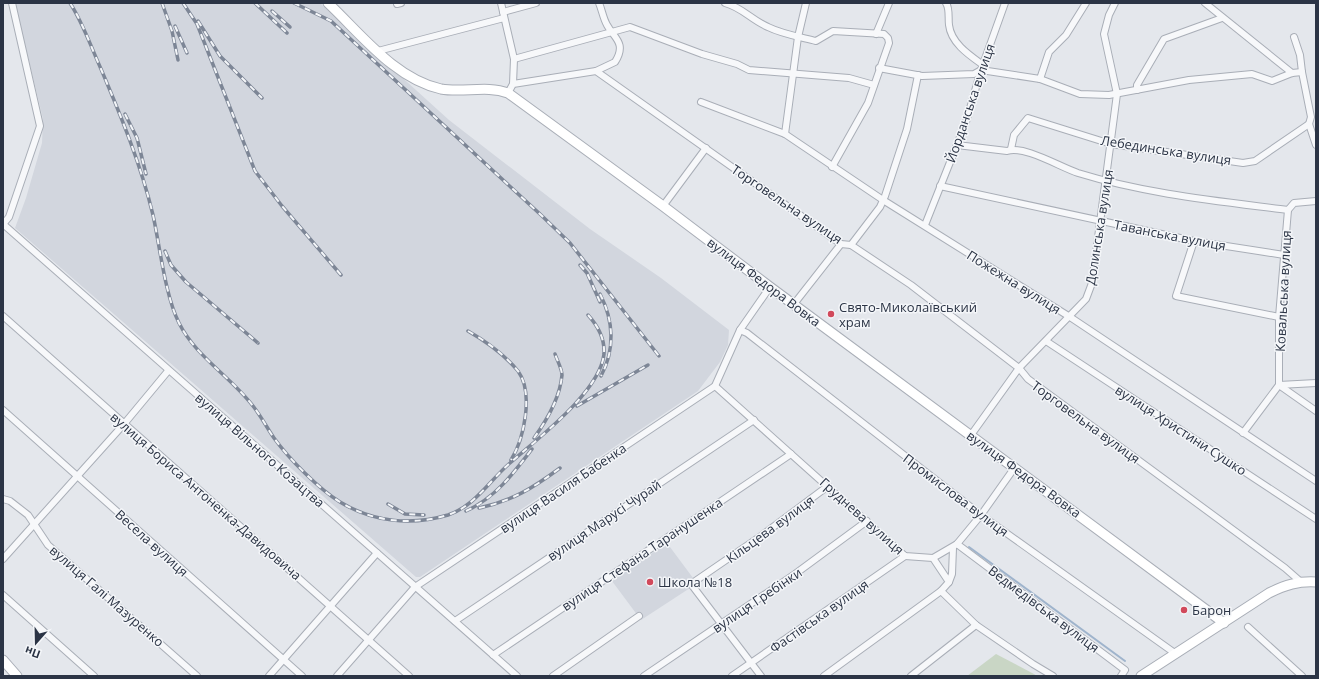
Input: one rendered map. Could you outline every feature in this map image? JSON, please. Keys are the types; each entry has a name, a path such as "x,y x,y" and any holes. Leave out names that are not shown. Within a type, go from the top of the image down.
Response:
{"street":[{"path":"4,224 9,217 40,126 12,3"},
{"path":"328,3 378,51 504,15 536,3"},
{"path":"501,3 514,59 513,84 508,93"},
{"path":"513,84 596,71 610,66 618,57 620,45 613,31 607,26 599,3"},
{"path":"725,3 739,5 753,19 769,28 798,37 816,40 833,31 856,34 884,34 889,40 868,103 832,167"},
{"path":"785,134 798,37 806,3"},
{"path":"876,34 889,3"},
{"path":"946,3 949,27 954,37 961,49 982,68 1040,79 1080,94 1117,94 1189,80 1252,74 1272,81 1292,72 1302,72"},
{"name":"Йорданська вулиця","path":"925,225 966,122 982,68 1005,3"},
{"path":"1040,79 1049,52 1066,35 1086,3"},
{"name":"Долинська вулиця","path":"971,435 1019,368 1086,299 1092,283 1117,94 1104,34 1109,15 1115,3"},
{"path":"1205,3 1292,72"},
{"path":"1137,90 1137,85 1164,39 1222,18"},
{"path":"514,59 630,27 702,54 737,64 749,70 849,78 874,85"},
{"path":"1294,36 1300,54 1302,72 1313,108 1309,124 1316,145"},
{"name":"вулиця Федора Вовка","path":"378,51 402,72 421,83 443,89 495,90 508,93 663,206 1224,623"},
{"path":"879,68 918,75 974,74 982,68"},
{"name":"Торговельна вулиця","path":"596,71 841,244 852,245 911,285 1019,368 1028,379 1285,568 1301,582"},
{"path":"852,245 880,207 883,200 907,129 918,75"},
{"name":"Пожежна вулиця","path":"701,102 785,134 883,200 1070,317 1316,481"},
{"name":"Лебединська вулиця","path":"1011,149 1014,135 1028,118 1111,144 1243,163 1255,161 1309,124"},
{"path":"957,145 1006,151 1011,149 1029,153 1070,170 1106,182 1196,199 1288,210 1294,203 1316,202"},
{"path":"663,206 706,148"},
{"name":"Таванська вулиця","path":"940,186 1194,241 1284,255"},
{"name":"Ковальська вулиця","path":"1279,384 1279,317 1288,210"},
{"name":"вулиця Вільного Козацтва","path":"4,224 168,371 517,676"},
{"path":"1194,241 1176,291 1176,296 1279,317"},
{"path":"794,304 841,244"},
{"path":"715,386 740,330 770,287"},
{"name":"вулиця Бориса Антоненка-Давидовича","path":"3,316 409,676"},
{"name":"Промислова вулиця","path":"740,330 747,333 981,515 1176,654"},
{"name":"вулиця Христини Сушко","path":"1046,341 1316,519"},
{"path":"3,559 124,424 168,371"},
{"path":"1279,384 1316,383"},
{"path":"1279,384 1316,411"},
{"path":"1244,433 1279,384"},
{"name":"Груднева вулиця","path":"715,386 905,556 933,558"},
{"name":"вулиця Василя Бабенка","path":"337,676 414,587 715,386"},
{"name":"Весела вулиця","path":"3,410 302,676"},
{"name":"вулиця Марусі Чурай","path":"455,621 754,420"},
{"name":"вулиця Стефана Таранушенка","path":"493,655 655,544 792,454"},
{"path":"949,582 933,558 945,550 955,546 981,515 1015,467"},
{"name":"Кільцева вулиця","path":"721,624 691,584 761,536 828,486"},
{"name":"вулиця Галі Мазуренко","path":"3,499 10,501 23,510 48,545 197,676"},
{"name":"вулиця Гребінки","path":"644,676 795,574 867,521"},
{"path":"824,676 941,591 949,582 952,574 955,546"},
{"name":"Ведмедівська вулиця","path":"955,546 1125,670 1121,676"},
{"path":"269,676 377,553"},
{"name":"Фастівська вулиця","path":"732,676 905,556"},
{"path":"1141,676 1269,593 1284,586 1301,582 1316,582"},
{"path":"941,591 976,625 1033,664 1054,676"},
{"path":"3,595 94,676"},
{"path":"553,676 639,616"},
{"path":"721,624 761,676"},
{"path":"911,676 976,625"},
{"path":"1248,627 1302,676"},
{"path":"3,660 17,676"}],"shaded area":[{"path":"15,3 320,3 449,120 590,229 661,278 729,330 728,345 720,362 698,391 420,577 416,577 15,228 26,198 42,143 43,119"},
{"name":"Школа №18","path":"667,543 693,578 686,583 690,588 641,620 612,581"}],"green space":[{"path":"996,654 1034,674 1037,676 967,676"}],"waterway":[{"path":"969,547 1125,661"}],"railway":[{"path":"70,3 87,35 137,159 153,215 170,299 179,323 194,346 244,395 259,414 274,438 288,455 314,482 340,502 353,509 379,518 406,521 448,515 458,511 474,499 510,463 566,414 591,384 600,369 604,348 600,333 588,315"},
{"path":"162,3 172,31 178,60"},
{"path":"183,3 197,24 255,171 282,206 341,275"},
{"path":"255,3 287,33"},
{"path":"294,3 331,21 570,243 659,356"},
{"path":"272,11 290,27"},
{"path":"198,21 220,56 262,98"},
{"path":"175,26 187,53"},
{"path":"125,114 137,138 146,174"},
{"path":"165,251 171,265 186,282 258,343"},
{"path":"580,265 587,273 600,302"},
{"path":"600,294 608,315 611,335 609,356 601,376"},
{"path":"468,331 501,354 513,365 523,380 526,403 525,416 520,440 511,460"},
{"path":"534,438 544,424 559,392 562,373 555,354"},
{"path":"577,406 648,365"},
{"path":"466,511 476,506 495,492 532,449"},
{"path":"479,508 512,498 541,482 560,468"},
{"path":"388,504 405,514 424,515"}],"place":[{"name":"Свято-Миколаївський храм","path":"831,314"},
{"name":"Школа №18","path":"650,582"},
{"name":"Барон","path":"1184,610"}]}
